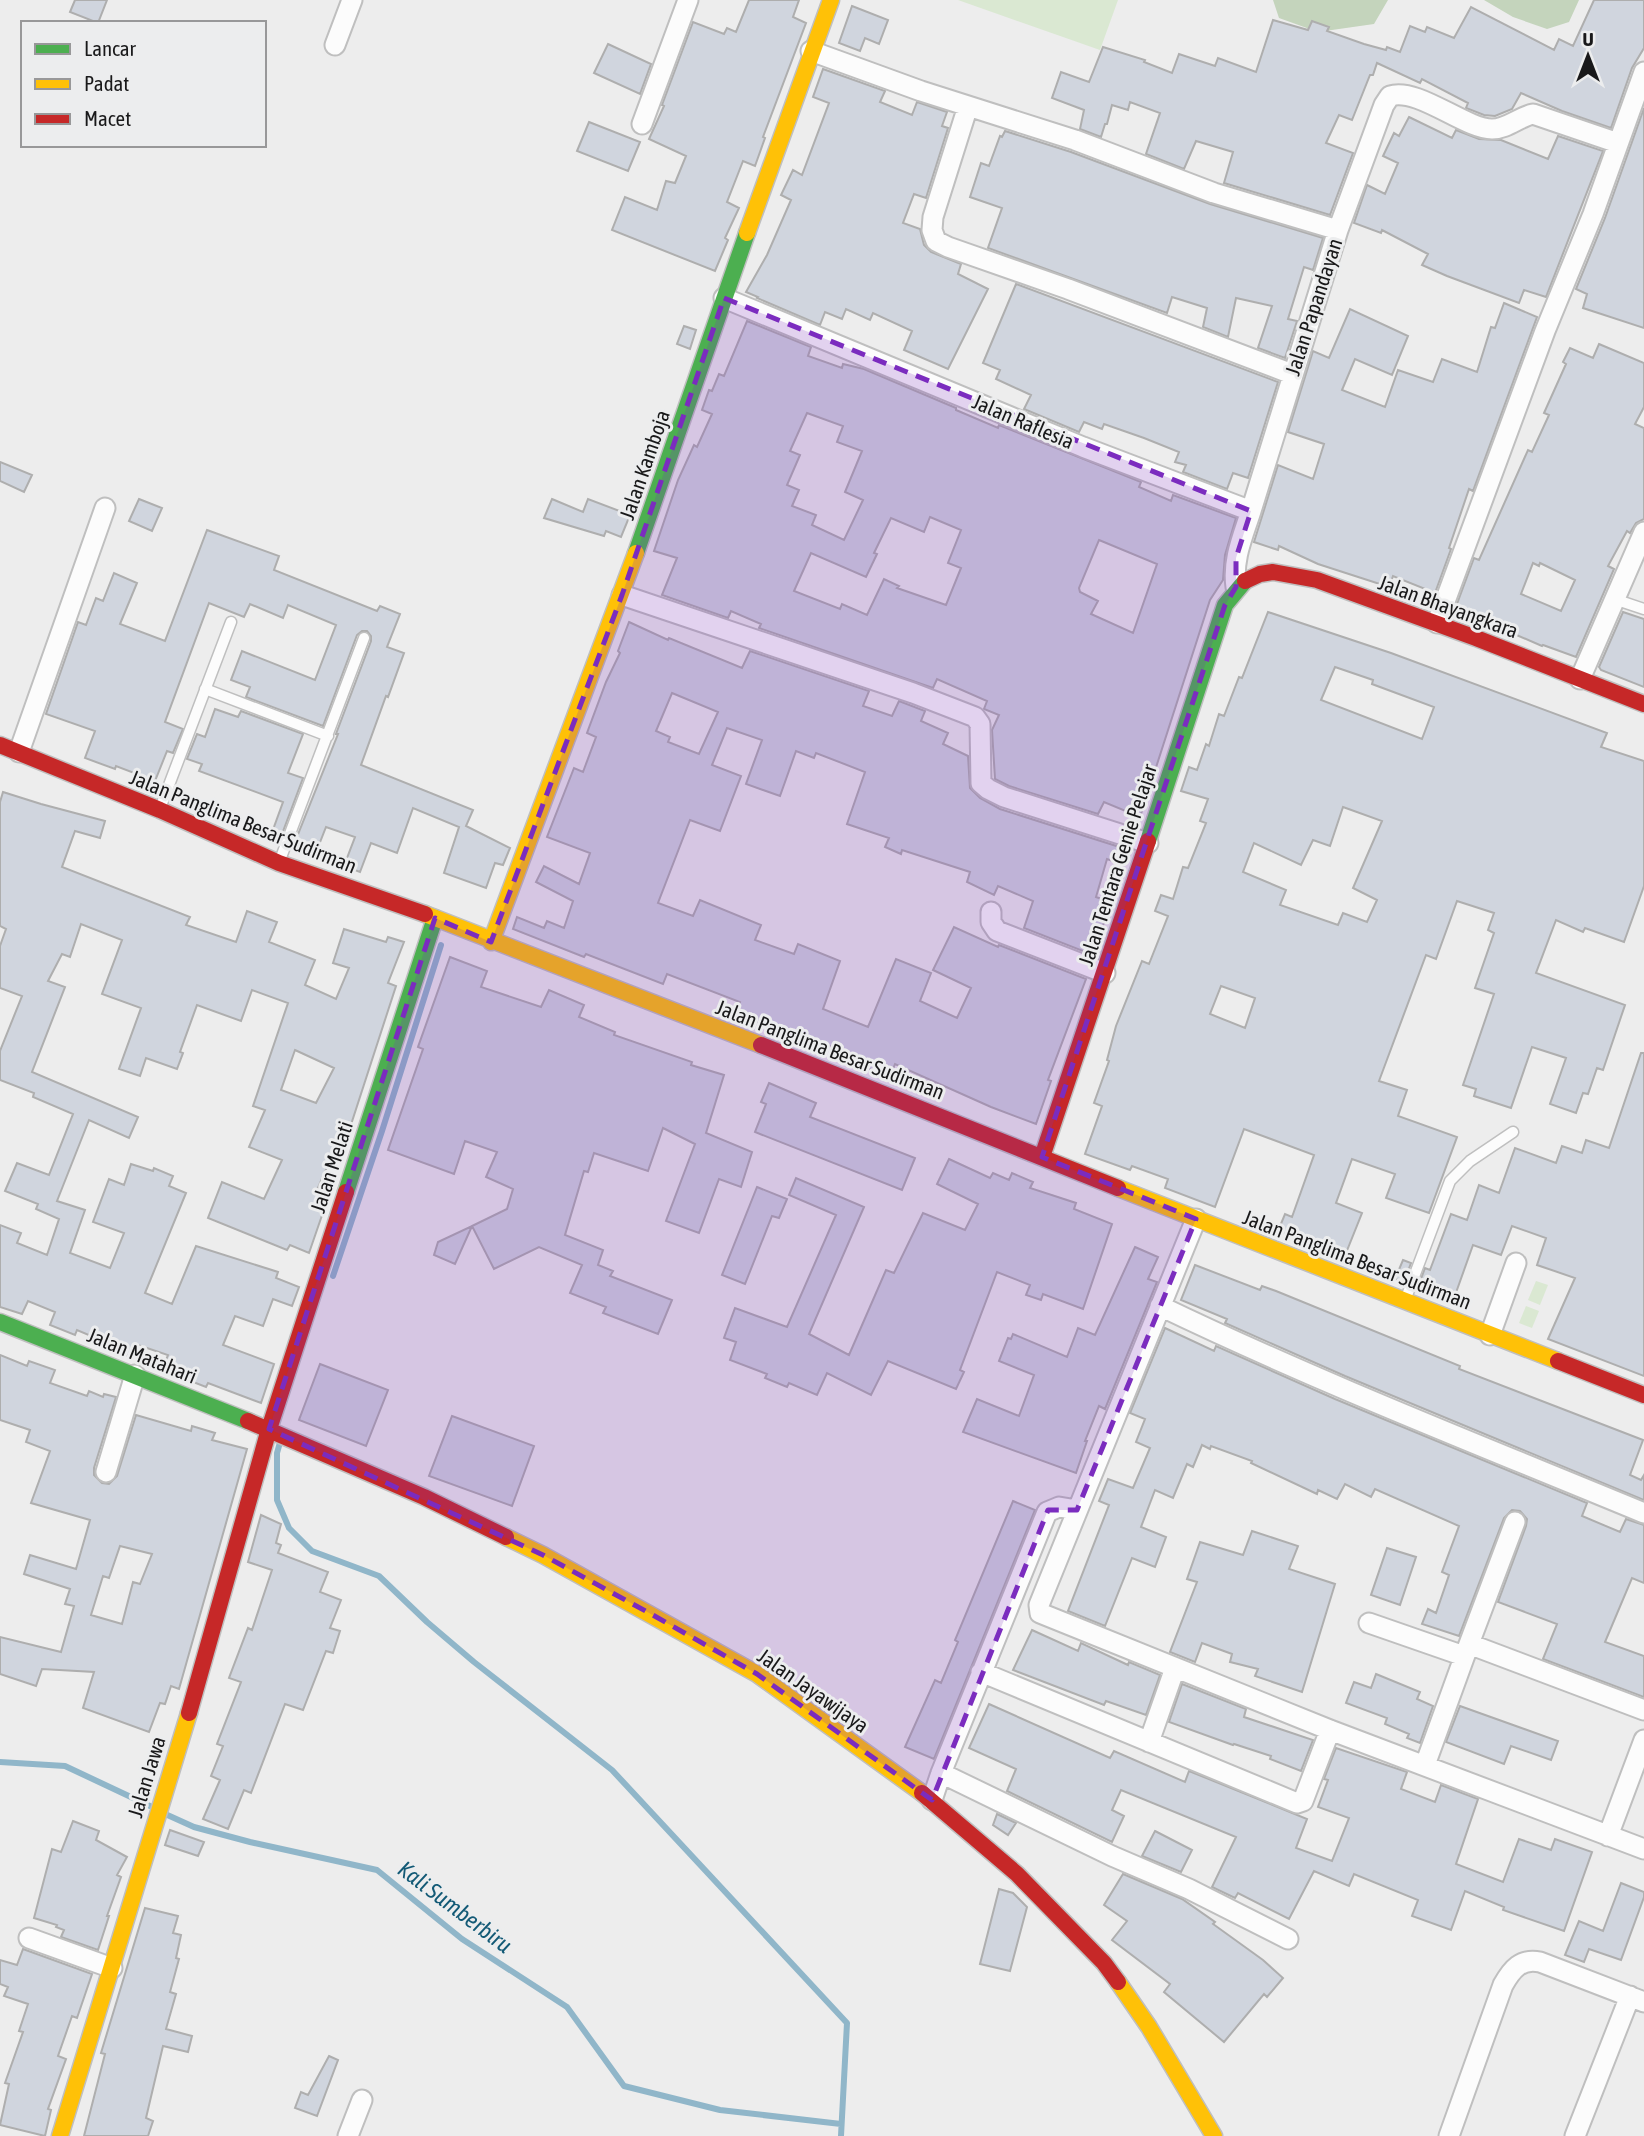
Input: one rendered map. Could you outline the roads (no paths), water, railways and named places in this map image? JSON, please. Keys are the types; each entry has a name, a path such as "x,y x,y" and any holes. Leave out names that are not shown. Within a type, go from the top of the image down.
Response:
{"street":[{"path":"335,45 352,0"},
{"path":"642,124 688,0"},
{"name":"Jalan Kamboja","path":"491,942 622,595 724,298 831,0"},
{"path":"811,51 1075,140 1214,193 1338,230"},
{"path":"1437,623 1545,331 1593,215 1644,72"},
{"name":"Jalan Papandayan","path":"1251,511 1338,230 1384,105 1390,96 1400,94 1414,98 1489,129 1504,127 1533,114 1618,143"},
{"path":"968,106 933,217 932,230 936,240 947,247 1068,289 1292,374"},
{"name":"Jalan Raflesia","path":"724,298 1083,446 1251,511"},
{"path":"9,749 105,508"},
{"path":"1236,587 1236,558 1251,511"},
{"path":"1580,679 1644,532"},
{"name":"Jalan Bhayangkara","path":"1236,587 1261,574 1286,574 1311,579 1437,623 1644,704"},
{"name":"Jalan Tentara Genie Pelajar","path":"1042,1157 1105,974 1225,605 1236,587"},
{"path":"622,595 913,693 975,717 980,724 981,783 988,789 1148,843"},
{"name":"Jalan Panglima Besar Sudirman","path":"9,749 160,810 279,863 435,918 828,1071 1644,1395"},
{"path":"990,912 990,922 997,931 1105,974"},
{"name":"Jalan Melati","path":"280,1433 435,918"},
{"path":"1196,1219 1039,1605 1040,1614 1331,1731 1644,1849"},
{"path":"1490,1335 1516,1263"},
{"path":"1160,1306 1217,1334 1644,1513"},
{"name":"Jalan Matahari","path":"0,1322 280,1433"},
{"path":"106,1472 135,1375"},
{"name":"Jalan Jawa","path":"60,2136 161,1799 280,1433"},
{"name":"Jalan Jayawijaya","path":"280,1433 424,1497 543,1555 651,1614 757,1674 932,1800 1017,1874 1104,1963 1149,2027 1214,2136"},
{"path":"932,1800 1047,1512 1059,1507 1077,1510"},
{"path":"1425,1765 1515,1522"},
{"path":"1369,1623 1466,1650 1644,1710"},
{"path":"1149,1742 1175,1668"},
{"path":"981,1672 1297,1803 1303,1801 1331,1731"},
{"path":"1608,1836 1644,1740"},
{"path":"941,1773 1112,1856 1189,1889 1288,1939"},
{"path":"29,1938 112,1968"},
{"path":"1449,2136 1503,1985 1511,1970 1520,1964 1535,1961 1637,1999 1575,2136"},
{"path":"348,2136 362,2100"}],"lane":[{"path":"1614,599 1644,609"},
{"path":"160,810 231,622"},
{"path":"279,863 364,638"},
{"path":"205,689 328,736"},
{"path":"1405,1301 1450,1181 1470,1161 1513,1132"}],"waterway":[{"path":"333,1276 441,945"},
{"path":"281,1439 277,1453 277,1500 289,1528 312,1551 379,1576 474,1662 612,1770 847,2023 841,2136"},
{"name":"Kali Sumberbiru","path":"0,1762 65,1766 150,1806"},
{"name":"Kali Sumberbiru","path":"163,1813 194,1827 250,1842 377,1870 462,1939 567,2007 624,2086 720,2110 841,2124"}]}
